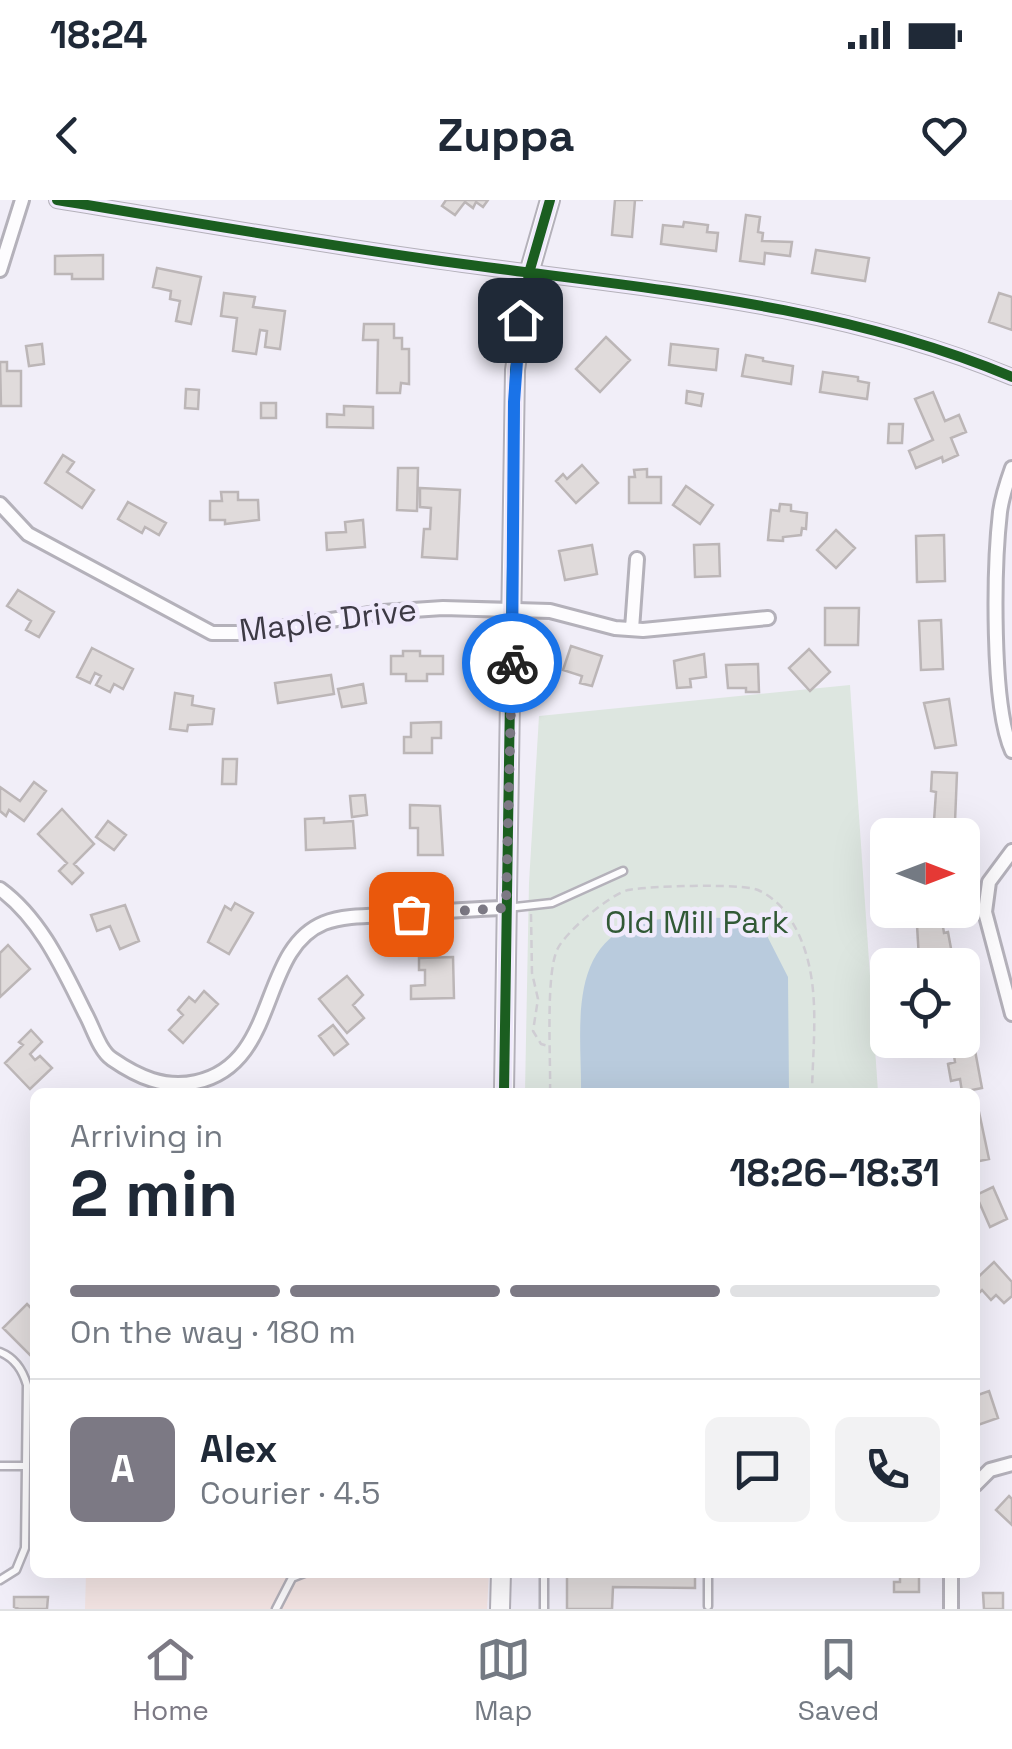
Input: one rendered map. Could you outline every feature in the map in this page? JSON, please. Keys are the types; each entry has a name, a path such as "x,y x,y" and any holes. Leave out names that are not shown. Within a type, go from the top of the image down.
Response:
{"street":[{"path":"0,270 22,200"},
{"path":"57,200 378,253 742,303 880,330 968,358 1012,377"},
{"path":"504,1088 514,386 528,273 550,200"},
{"path":"1012,468 1000,512 996,560 1000,698 1012,751"},
{"name":"Maple Drive","path":"0,504 28,534 212,633 246,633 409,609 566,613 632,629 768,618"},
{"path":"632,629 637,559"},
{"path":"1012,851 989,882 985,912 1012,1014"},
{"path":"0,889 32,920 54,952 107,1055 140,1076 176,1087 213,1078 238,1060 252,1042 284,963 322,924 360,917 506,908"},
{"path":"980,1480 990,1470 1012,1464"},
{"path":"500,1578 500,1609"},
{"path":"951,1578 951,1609"}],"lane":[{"path":"506,908 552,903 623,872"},
{"path":"0,1352 23,1372 27,1386 22,1561 0,1580"},
{"path":"0,1466 26,1466"},
{"path":"25,1514 30,1514"},
{"path":"276,1609 289,1581 295,1578"},
{"path":"544,1578 544,1609"},
{"path":"708,1578 708,1606"}],"path":[{"path":"550,1088 556,952 572,931 607,902 630,890 755,889 774,900 788,915 812,974 812,1088"},
{"path":"532,908 532,973 538,999 532,1031 542,1044 551,1046"}],"shaded area":[{"path":"86,1578 489,1578 487,1609 85,1609"}],"green space":[{"name":"Old Mill Park","path":"850,685 870,976 870,1058 876,1058 878,1088 525,1088 529,883 539,716"}],"water":[{"path":"677,918 745,918 762,926 788,977 789,1088 581,1088 583,995 598,952 614,935 637,924"}],"building":[{"path":"446,200 488,200 483,207 476,202 473,208 465,202 455,215 442,206"},
{"path":"615,200 635,200 632,237 612,235"},
{"path":"746,215 760,217 758,232 763,233 762,241 792,242 790,256 765,253 764,264 740,261"},
{"path":"684,222 708,225 707,232 718,233 716,251 661,244 663,225 683,227"},
{"path":"816,250 869,258 865,281 812,273"},
{"path":"103,255 103,279 72,279 72,274 55,274 55,256"},
{"path":"157,268 201,277 191,324 176,321 180,301 170,299 171,291 153,287"},
{"path":"224,293 255,297 253,307 285,311 280,349 265,347 267,331 260,330 256,354 233,351 237,318 221,316"},
{"path":"999,293 1012,297 1012,330 989,322"},
{"path":"364,324 394,324 394,338 402,338 402,349 409,349 409,384 401,383 400,393 377,393 378,340 363,340"},
{"path":"606,337 630,360 600,392 576,369"},
{"path":"42,344 44,364 29,366 26,346"},
{"path":"671,344 718,349 716,370 669,365"},
{"path":"746,355 793,366 791,384 742,376"},
{"path":"0,362 7,362 7,371 21,371 21,406 1,406"},
{"path":"823,372 858,377 858,381 869,383 867,399 820,392"},
{"path":"186,389 199,390 198,409 185,408"},
{"path":"687,391 703,394 701,406 686,403"},
{"path":"933,392 945,421 959,415 966,432 951,438 958,455 916,468 909,451 933,440 915,399"},
{"path":"261,403 276,403 276,418 261,418"},
{"path":"344,406 373,407 373,428 327,427 327,414 344,415"},
{"path":"889,424 903,424 902,443 888,443"},
{"path":"63,455 74,462 67,472 94,490 82,508 45,483"},
{"path":"582,465 598,483 576,503 556,481 563,474 567,479"},
{"path":"398,468 418,468 417,511 397,510"},
{"path":"647,469 647,477 661,477 661,503 629,503 629,477 635,477 634,470"},
{"path":"686,486 713,505 700,524 673,505"},
{"path":"420,488 460,490 457,559 422,557 424,529 430,529 431,508 420,507"},
{"path":"221,492 238,492 238,500 258,500 259,520 225,524 225,520 210,520 210,501 222,501"},
{"path":"128,502 166,523 159,535 145,527 142,533 118,519"},
{"path":"780,504 791,505 791,511 807,513 806,529 802,528 801,535 783,537 783,541 768,540 771,510 779,511"},
{"path":"363,520 365,547 327,550 326,533 346,532 345,522"},
{"path":"836,530 855,548 836,568 817,550"},
{"path":"944,535 945,581 917,582 916,536"},
{"path":"719,544 720,576 695,577 694,545"},
{"path":"592,545 597,574 565,580 559,551"},
{"path":"18,590 54,612 39,637 26,630 31,621 7,606"},
{"path":"825,608 859,608 858,645 825,645"},
{"path":"941,620 943,669 921,670 919,621"},
{"path":"571,646 602,656 592,686 580,683 582,676 563,670"},
{"path":"92,648 133,669 123,689 114,684 110,692 96,685 101,676 95,673 90,683 77,677"},
{"path":"809,649 830,672 810,691 789,668"},
{"path":"403,651 443,656 443,674 427,674 427,681 406,681 406,674 391,674 391,656 403,656"},
{"path":"704,654 706,677 690,679 691,687 677,688 674,661"},
{"path":"758,664 759,692 728,688 726,665"},
{"path":"331,675 334,694 278,703 275,683"},
{"path":"363,684 366,703 342,707 338,689"},
{"path":"175,693 193,696 192,705 214,709 212,724 188,725 187,731 170,729"},
{"path":"949,699 956,745 935,748 924,703"},
{"path":"441,722 441,738 432,738 432,753 404,753 404,737 411,737 411,723"},
{"path":"223,759 237,759 236,784 222,784"},
{"path":"932,772 957,773 955,818 934,818 936,792 931,791"},
{"path":"34,782 46,791 24,821 9,810 6,816 0,811 0,787 20,801"},
{"path":"365,795 367,815 352,817 350,796"},
{"path":"410,805 440,806 443,855 418,855 418,828 410,828"},
{"path":"62,809 94,844 74,864 83,873 72,884 59,871 67,863 38,834"},
{"path":"324,818 324,823 353,821 355,848 306,850 305,819"},
{"path":"108,821 126,835 114,850 96,837"},
{"path":"235,903 253,913 229,954 208,942 225,906 231,910"},
{"path":"125,905 139,941 120,949 110,926 97,931 91,915"},
{"path":"917,928 943,928 944,933 948,932 951,948 918,948"},
{"path":"8,945 30,969 0,997 0,953"},
{"path":"453,957 454,998 411,999 411,986 425,985 425,970 419,970 419,958"},
{"path":"347,976 363,995 353,1005 364,1018 347,1033 319,999"},
{"path":"204,991 218,1004 183,1043 169,1030 183,1015 178,1010 189,997 195,1002"},
{"path":"333,1025 348,1044 334,1055 319,1036"},
{"path":"31,1030 42,1042 30,1054 35,1060 40,1056 52,1068 30,1089 5,1063 23,1045 19,1042"},
{"path":"954,1058 976,1058 982,1088 961,1088 960,1079 951,1081 948,1064 955,1062"},
{"path":"980,1117 989,1159 980,1161"},
{"path":"993,1187 1007,1219 990,1227 980,1204 980,1193"},
{"path":"994,1262 1012,1282 1012,1296 1004,1303 996,1295 991,1300 980,1292 980,1275"},
{"path":"27,1304 30,1307 30,1355 3,1328"},
{"path":"989,1391 998,1418 980,1424 980,1394"},
{"path":"1009,1496 1012,1499 1012,1525 996,1510"},
{"path":"567,1578 695,1578 695,1588 613,1587 612,1609 567,1609"},
{"path":"900,1578 919,1578 919,1592 894,1592 894,1582 900,1582"},
{"path":"983,1593 1003,1593 1003,1609 984,1609"},
{"path":"14,1597 48,1597 47,1609 19,1609 14,1607"}],"cycle path":[{"path":"57,200 361,250 742,303 879,332 1012,377"},
{"path":"504,1088 515,370 529,273 550,200"}],"way so far":[{"path":"411,914 506,908 512,663"}],"route":[{"path":"512,663 514,402 520,320"}]}
